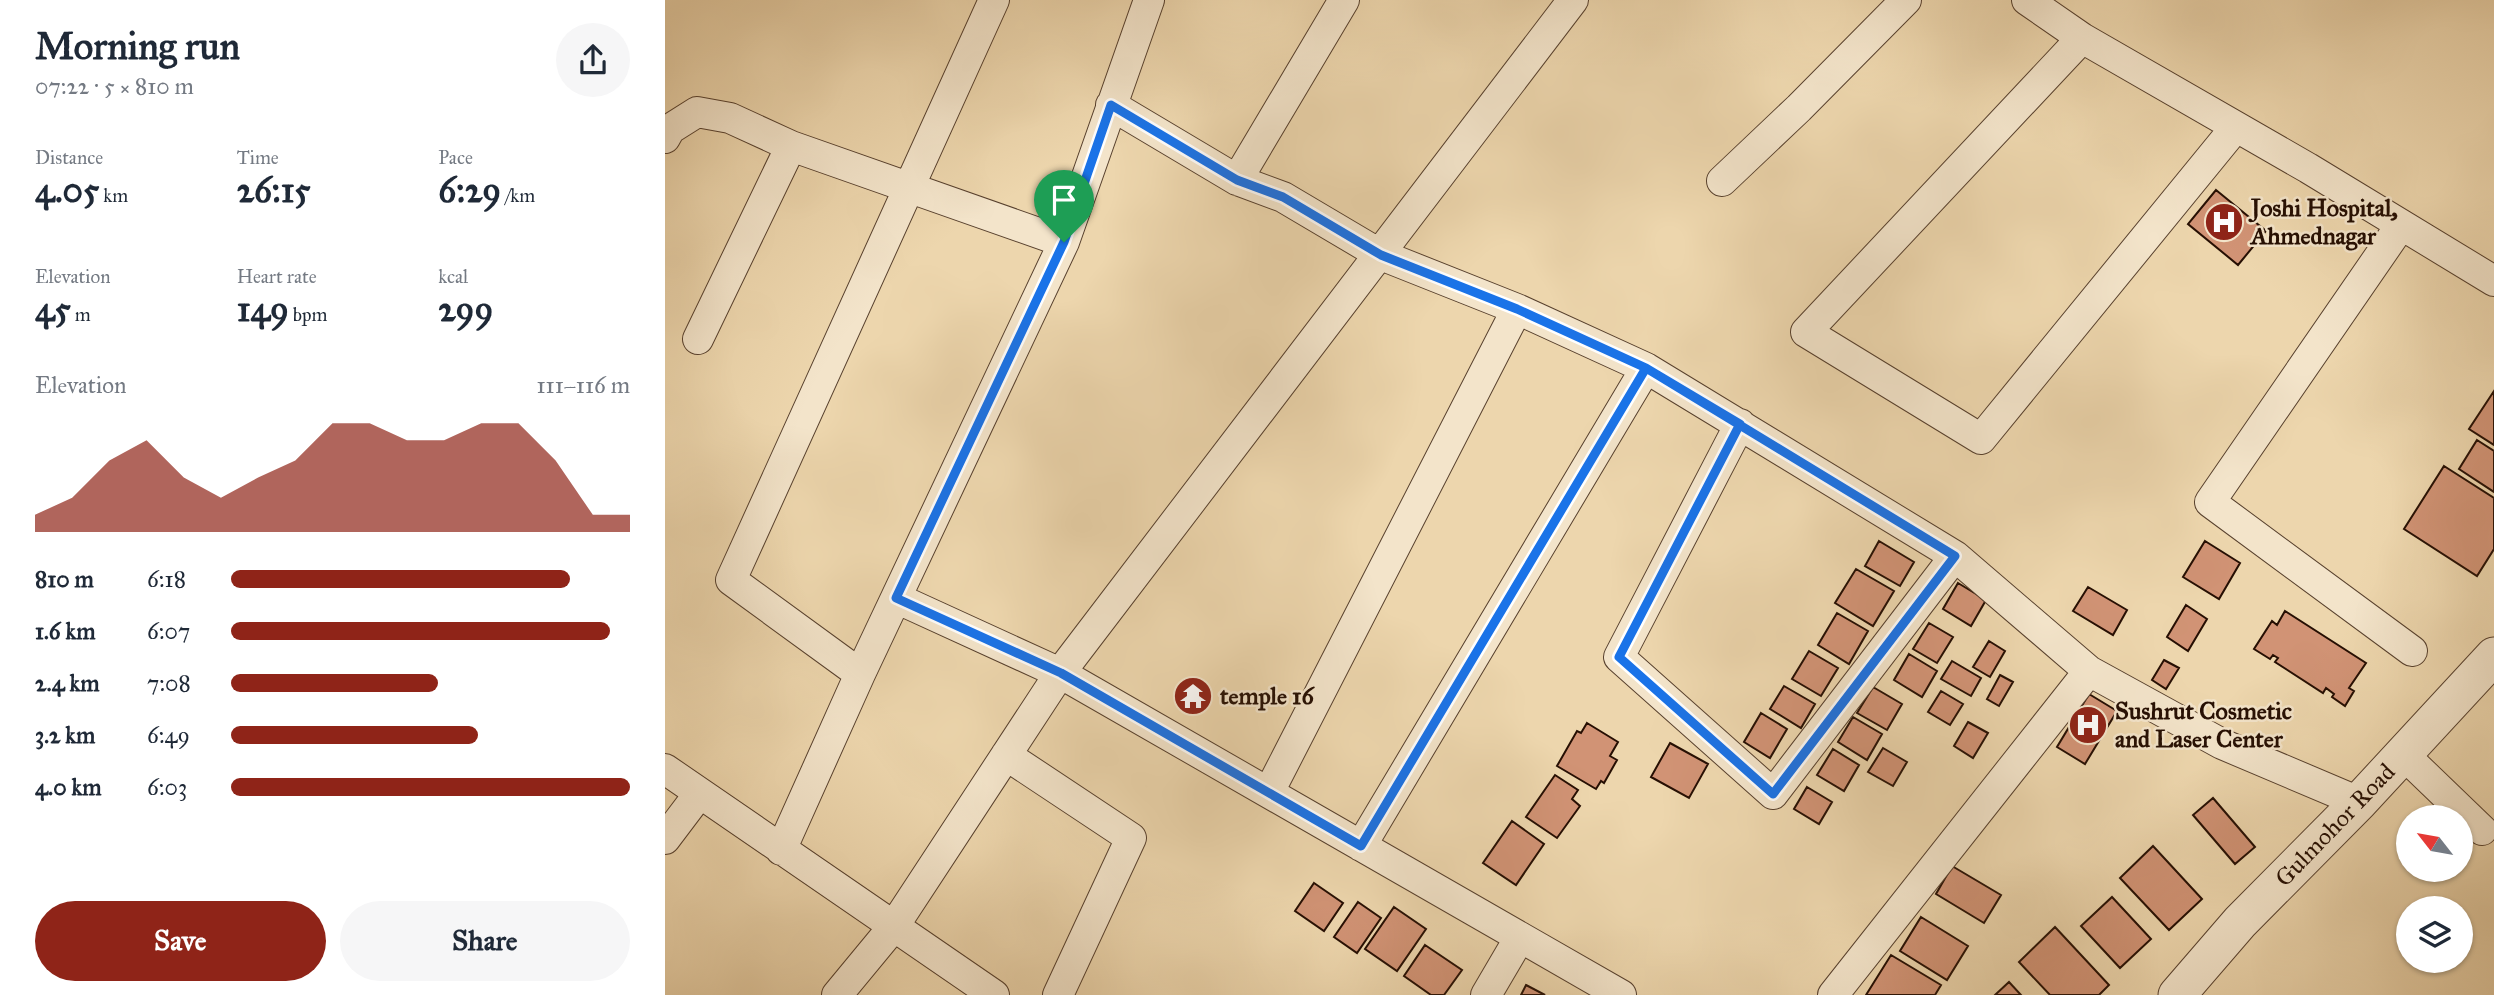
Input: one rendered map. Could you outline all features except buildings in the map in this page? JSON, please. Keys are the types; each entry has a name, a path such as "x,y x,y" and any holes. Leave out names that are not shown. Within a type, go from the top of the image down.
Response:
{"street":[{"path":"860,674 731,580 994,0"},
{"path":"781,850 860,674 1064,242 1149,0"},
{"path":"1237,180 1344,0"},
{"path":"837,995 894,926 1061,673 1573,0"},
{"path":"1722,181 1906,0"},
{"path":"2041,4 2082,38 2308,168 2494,281"},
{"path":"2082,38 1806,332 1981,439 2235,128"},
{"path":"1111,105 1237,180 1283,197 1381,255 1517,309 1646,368 1955,556 2089,671 2222,744 2359,802"},
{"path":"665,138 670,129 697,112 730,118 792,146 1064,242"},
{"path":"698,339 792,146"},
{"path":"2402,225 2210,502 2412,651"},
{"path":"1269,792 1517,309"},
{"path":"1361,846 1646,368"},
{"path":"1740,424 1619,657 1773,794 1955,556"},
{"path":"896,598 1061,673 1621,995"},
{"name":"Gulmohor Road","path":"2176,995 2240,922 2359,802 2494,656"},
{"path":"1833,995 2089,671"},
{"path":"2403,754 2482,830"},
{"path":"1006,755 1131,838 1058,995"},
{"path":"665,769 994,995"},
{"path":"665,839 699,794"},
{"path":"1486,995 1520,937"}],"place":[{"name":"Joshi Hospital, Ahmednagar","path":"2224,222"},
{"name":"temple 16","path":"1193,696"},
{"name":"Sushrut Cosmetic and Laser Center","path":"2088,725"}],"route":[{"path":"1064,242 896,598 1061,673 1361,846 1646,368 1693,396 1740,424 1619,657 1773,794 1955,556 1740,424 1646,368 1517,309 1381,255 1283,197 1237,180 1111,105 1064,242"}]}
